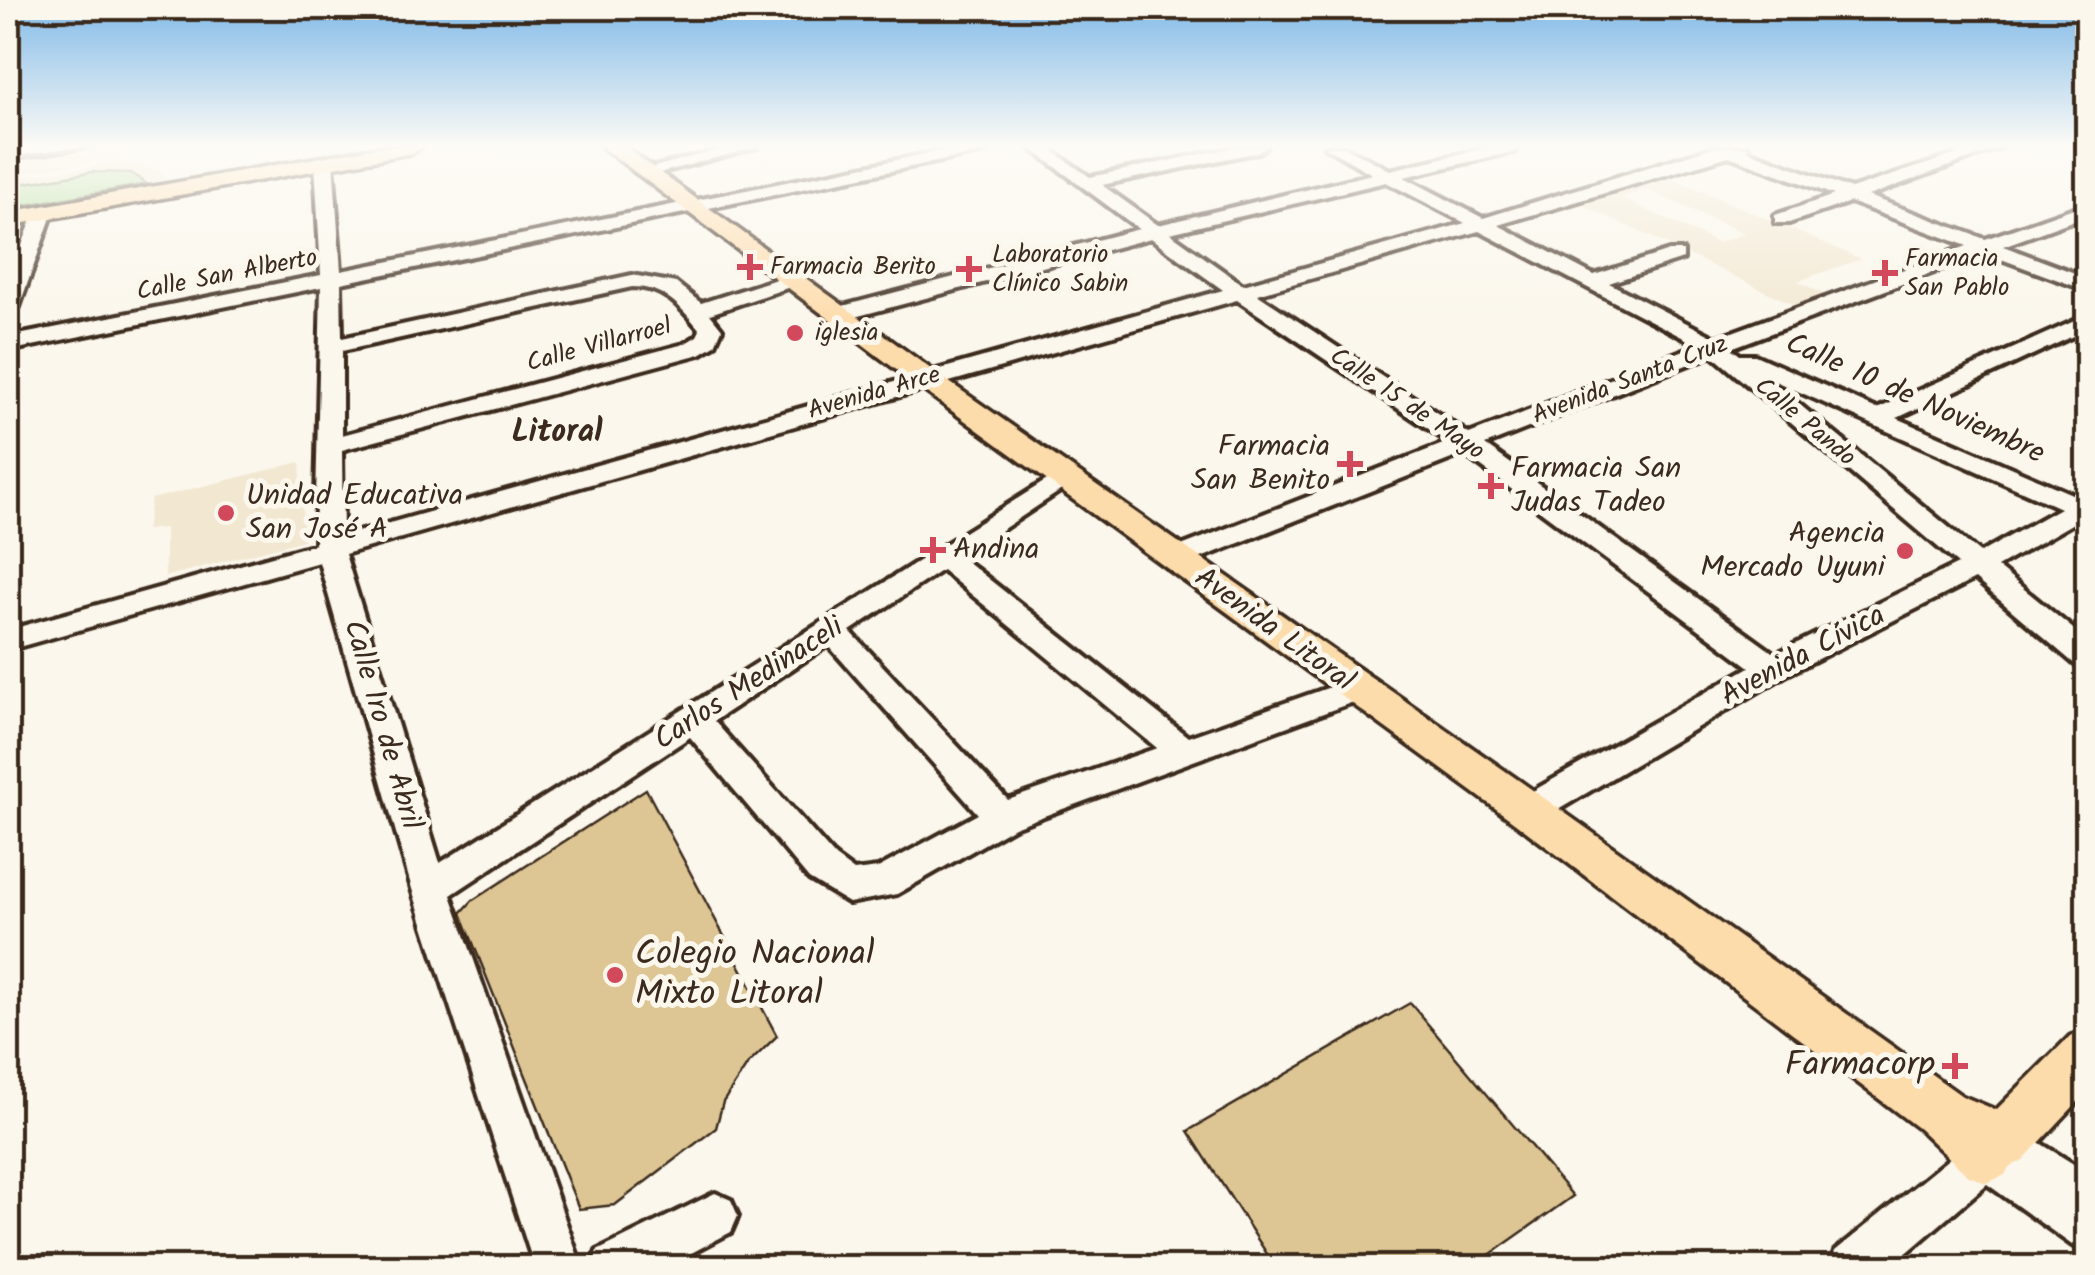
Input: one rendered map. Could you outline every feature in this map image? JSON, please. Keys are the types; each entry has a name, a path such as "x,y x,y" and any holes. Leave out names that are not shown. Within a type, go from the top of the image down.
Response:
{"main road":[{"path":"8,219 75,206"},
{"name":"Avenida Litoral","path":"692,207 1995,1149"},
{"path":"1995,1149 2088,1053"}],"street":[{"name":"Calle 1ro de Abril","path":"327,206 331,280 330,548 430,889 559,1268"},
{"name":"Calle 15 de Mayo","path":"1120,206 1239,292 1466,442 1774,668"},
{"path":"840,314 1261,206"},
{"name":"Calle Pando","path":"1444,206 1716,346 1976,568 2088,658"},
{"name":"Avenida Arce","path":"8,640 1539,206"},
{"path":"1782,219 1816,206"},
{"path":"1882,206 2088,285"},
{"name":"Calle San Alberto","path":"8,344 692,207"},
{"name":"Avenida Santa Cruz","path":"1176,558 1716,346 2088,208"},
{"path":"8,308 44,212"},
{"path":"1588,283 1676,255"},
{"name":"Calle Villarroel","path":"328,446 692,349 708,340 711,329 670,284 654,279 632,280 329,347"},
{"path":"696,312 792,280"},
{"path":"1878,417 2088,321"},
{"name":"Calle 10 de Noviembre","path":"1716,346 2084,509"},
{"name":"Carlos Medinaceli","path":"430,889 1066,476"},
{"name":"Avenida Cívica","path":"1529,810 1774,668 1976,568 2084,509"},
{"path":"944,557 1181,750"},
{"path":"832,631 1002,817"},
{"path":"694,720 822,868 849,887 884,883 1002,817 1356,689"},
{"path":"1852,1268 1995,1149"},
{"name":"Avenida Litoral","path":"1995,1149 2088,1200"},
{"name":"Avenida Litoral","path":"1995,1149 2088,1229"},
{"path":"614,1268 716,1216"}],"shaded area":[{"path":"1587,206 1639,206 1718,243 1744,233 1684,206 1738,206 1861,259 1798,281 1825,295 1797,306"},
{"name":"Unidad Educativa San José A","path":"300,462 304,540 165,577 165,528 146,530 151,499"}],"building":[{"name":"Colegio Nacional Mixto Litoral","path":"646,789 777,1036 748,1064 723,1102 716,1128 615,1205 579,1209 461,913 473,900"},
{"path":"1410,1003 1573,1196 1471,1268 1276,1268 1188,1131"}],"place":[{"name":"Farmacia Berito","path":"750,267"},
{"name":"Laboratorio Clínico Sabin","path":"969,269"},
{"name":"Farmacia San Pablo","path":"1885,273"},
{"name":"iglesia","path":"795,333"},
{"name":"Farmacia San Benito","path":"1350,464"},
{"name":"Farmacia San Judas Tadeo","path":"1491,486"},
{"name":"Unidad Educativa San José A","path":"226,513"},
{"name":"Andina","path":"933,550"},
{"name":"Agencia Mercado Uyuni","path":"1905,551"},
{"name":"Colegio Nacional Mixto Litoral","path":"615,975"},
{"name":"Farmacorp","path":"1955,1066"}],"district":[{"name":"Litoral","path":"557,432"}]}
